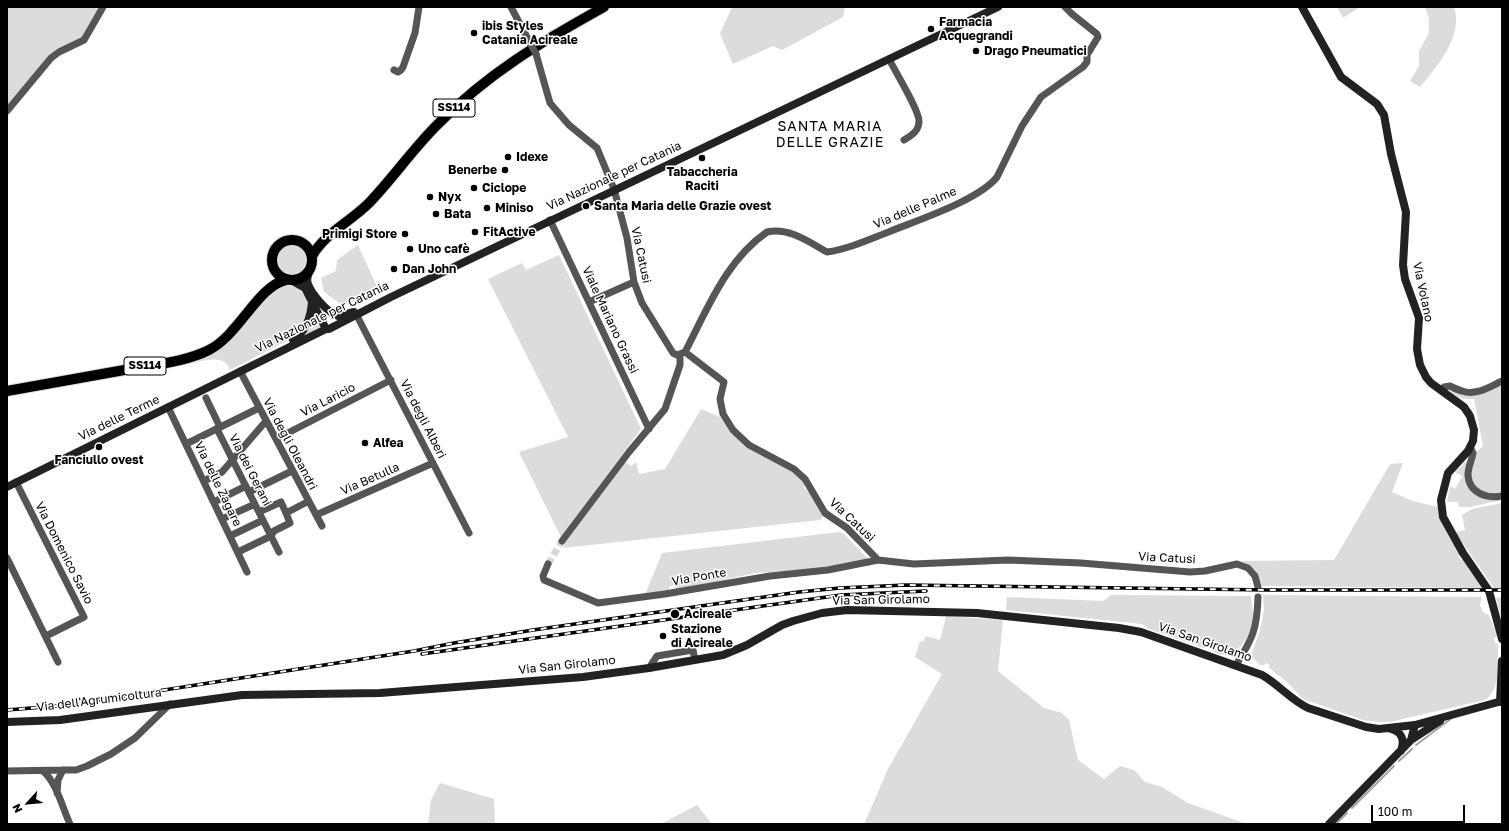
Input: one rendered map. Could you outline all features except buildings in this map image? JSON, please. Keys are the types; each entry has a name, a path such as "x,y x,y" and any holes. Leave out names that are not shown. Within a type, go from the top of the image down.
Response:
{"main road":[{"name":"SS114","path":"326,237 369,203 436,126 481,84 527,51 604,7"},
{"path":"303,243 317,241 326,237"},
{"path":"312,256 326,237"},
{"path":"286,241 298,241 303,243 312,256 312,264 309,272 299,279 274,285 261,298 270,282 273,268 272,257 276,247 286,241"},
{"path":"273,268 276,274 290,280"},
{"name":"SS114","path":"7,391 169,362 198,355 219,344 232,333 261,298"}],"street":[{"path":"7,111 51,58 59,52 84,40 103,7"},
{"path":"394,70 398,72 402,70 415,33 419,7"},
{"name":"Via Catusi","path":"511,7 536,54 550,103 569,124 597,148 614,189 627,238 634,282 642,303 673,352 677,355 683,354 724,382 720,399 723,414 732,430 749,445 794,469 804,478 825,513 847,528 878,560 914,564 1008,560 1081,563 1190,572 1205,571 1237,564 1248,568 1255,576 1258,587"},
{"name":"Via Nazionale per Catania","path":"240,370 326,329 329,329 356,313 614,189 998,7"},
{"name":"Via delle Palme","path":"683,354 726,275 744,252 767,232 771,231 793,234 807,240 827,252 832,252 930,216 962,201 993,182 1007,158 1022,126 1041,97 1083,67 1086,62 1087,55 1098,37 1097,34 1065,7"},
{"name":"Via Volano","path":"1302,7 1342,77 1377,104 1384,116 1391,154 1406,212 1403,265 1405,279 1418,318 1418,357 1426,377 1464,407 1470,416 1474,430 1473,441 1468,451 1448,474 1441,500 1443,517 1463,553 1489,591 1502,639"},
{"path":"889,59 919,121 916,131 904,140"},
{"name":"Viale Mariano Grassi","path":"550,220 649,429"},
{"path":"309,272 307,278 308,284 327,322 326,329"},
{"path":"290,280 305,288 316,301 338,316 356,313"},
{"path":"589,302 634,282"},
{"path":"240,370 251,362 291,342 302,334 316,301"},
{"name":"Via degli Alberi","path":"356,313 469,533"},
{"path":"562,541 629,452 665,409 683,354"},
{"name":"Via delle Terme","path":"7,487 240,370"},
{"name":"Via degli Oleandri","path":"240,370 322,526"},
{"name":"Via Laricio","path":"276,439 390,380"},
{"path":"1442,391 1444,387 1450,386 1462,392 1478,392 1502,381"},
{"name":"Via dei Gerani","path":"206,398 219,425 217,429 279,552"},
{"name":"Via delle Zagare","path":"168,407 247,572"},
{"path":"186,444 259,408"},
{"path":"204,481 222,472 266,421"},
{"path":"1470,447 1473,452 1468,476 1474,488 1484,496 1502,496"},
{"name":"Via Betulla","path":"316,515 433,463"},
{"path":"214,502 292,471"},
{"name":"Via Domenico Savio","path":"16,482 84,617 46,636"},
{"path":"286,513 309,501"},
{"path":"238,552 271,536 274,531 290,523 281,502 259,512"},
{"path":"222,520 254,504"},
{"path":"230,536 263,520"},
{"path":"7,558 58,662"},
{"name":"Via Ponte","path":"548,564 543,576 544,580 598,602 665,594 770,576 828,570 878,560"},
{"path":"1236,665 1248,646 1254,632 1257,617 1258,597"},
{"name":"Via San Girolamo","path":"170,704 242,695 380,693 583,677 649,668 723,655 735,651 782,625 809,616 847,610 906,610 977,613 1119,628 1141,632 1262,675 1273,681 1295,700 1308,708 1366,727 1379,729 1390,729 1415,725 1501,702"},
{"path":"649,668 657,656 693,650 695,660"},
{"path":"1501,702 1502,660"},
{"path":"7,771 80,769 111,754 135,738 170,704"},
{"name":"Via dell'Agrumicoltura","path":"7,722 60,720 170,704"},
{"path":"1329,824 1411,740 1448,716"},
{"path":"1411,740 1415,725"},
{"path":"1390,729 1396,730 1402,736 1403,746 1401,751"},
{"path":"58,794 58,780 63,770"},
{"path":"43,771 48,775 58,794 70,824"}],"shaded area":[{"path":"7,7 99,7 81,38 57,49 7,108"},
{"path":"732,7 845,7 843,17 782,50 773,46 733,64 720,34"},
{"path":"1337,7 1360,7 1343,18"},
{"path":"1425,7 1454,7 1456,18 1452,39 1447,50 1434,70 1420,87 1410,81 1419,66 1419,51 1429,33 1429,19"},
{"path":"295,243 304,248 308,253 308,267 304,272 299,276 289,277 285,276 276,267 275,257 276,253 285,244"},
{"path":"358,245 379,291 343,306 324,292 321,278 336,271 337,260"},
{"path":"559,255 641,429 561,537 519,452 568,437 488,279 522,263 526,270"},
{"path":"283,283 296,286 307,298 308,303 305,322 292,338 230,370 227,364 223,361 217,360 186,365 201,358 234,335 267,295"},
{"path":"313,310 322,326 306,335"},
{"path":"1502,383 1502,500 1470,507 1459,507 1458,502 1447,502 1450,486 1455,489 1462,476 1455,472 1483,446 1474,399 1460,397 1449,389 1465,395"},
{"path":"701,409 720,417 731,432 799,475 804,483 804,488 807,490 824,516 820,520 563,548 565,543 626,462 631,466 636,462 639,474 665,469"},
{"path":"1403,463 1392,492 1413,501 1438,507 1444,526 1449,537 1460,553 1459,556 1461,560 1464,559 1483,588 1262,586 1255,570 1250,565 1242,561 1334,560 1390,464"},
{"path":"1502,503 1502,588 1494,588 1455,532 1465,530 1462,515 1472,509"},
{"path":"839,532 844,534 869,560 828,568 755,573 676,590 674,585 670,586 668,592 645,595 662,553"},
{"path":"1111,595 1251,596 1253,621 1244,643 1234,652 1222,655 1215,653 1215,644 1209,643 1208,646 1204,648 1146,628 1142,624 1006,610 1007,597 1103,601"},
{"path":"1263,595 1482,597 1480,605 1483,612 1489,615 1497,636 1494,638 1495,643 1498,644 1498,675 1494,689 1485,700 1390,722 1363,720 1303,699 1289,684 1268,667 1270,665 1267,663 1260,665 1253,658 1252,653 1260,630 1264,610"},
{"path":"1502,597 1502,622 1496,598"},
{"path":"946,616 1003,620 998,671 1044,708 1062,713 1069,720 1078,760 1104,779 1120,766 1134,770 1145,782 1162,787 1188,803 1247,824 864,824 888,769 942,674 915,657 920,641 923,642 926,636 940,640"},
{"path":"440,783 494,799 495,824 428,824 431,800"},
{"path":"697,805 712,824 661,824"}],"waterway":[{"path":"1416,745 1452,718"},
{"path":"1399,761 1412,749"},
{"path":"1352,808 1394,766"},
{"path":"1336,824 1347,813"}],"tunnel":[{"path":"548,564 562,541"}],"railway":[{"path":"7,710 68,705 414,651 533,630 799,592 840,588 906,585 1268,590 1502,590"},
{"path":"422,654 841,595 926,591"}],"place":[{"name":"Farmacia Acquegrandi","path":"931,29"},
{"name":"ibis Styles Catania Acireale","path":"474,33"},
{"name":"Drago Pneumatici","path":"976,51"},
{"name":"Idexe","path":"508,157"},
{"name":"Tabaccheria Raciti","path":"702,158"},
{"name":"Benerbe","path":"505,170"},
{"name":"Ciclope","path":"474,188"},
{"name":"Nyx","path":"430,197"},
{"name":"Santa Maria delle Grazie ovest","path":"586,206"},
{"name":"Miniso","path":"487,208"},
{"name":"Bata","path":"436,214"},
{"name":"FitActive","path":"475,232"},
{"name":"Primigi Store","path":"405,234"},
{"name":"Uno cafè","path":"410,249"},
{"name":"Dan John","path":"394,269"},
{"name":"Alfea","path":"365,443"},
{"name":"Fanciullo ovest","path":"99,447"},
{"name":"Acireale","path":"675,614"},
{"name":"Stazione di Acireale","path":"663,636"}],"district":[{"name":"SANTA MARIA DELLE GRAZIE","path":"830,136"}]}
